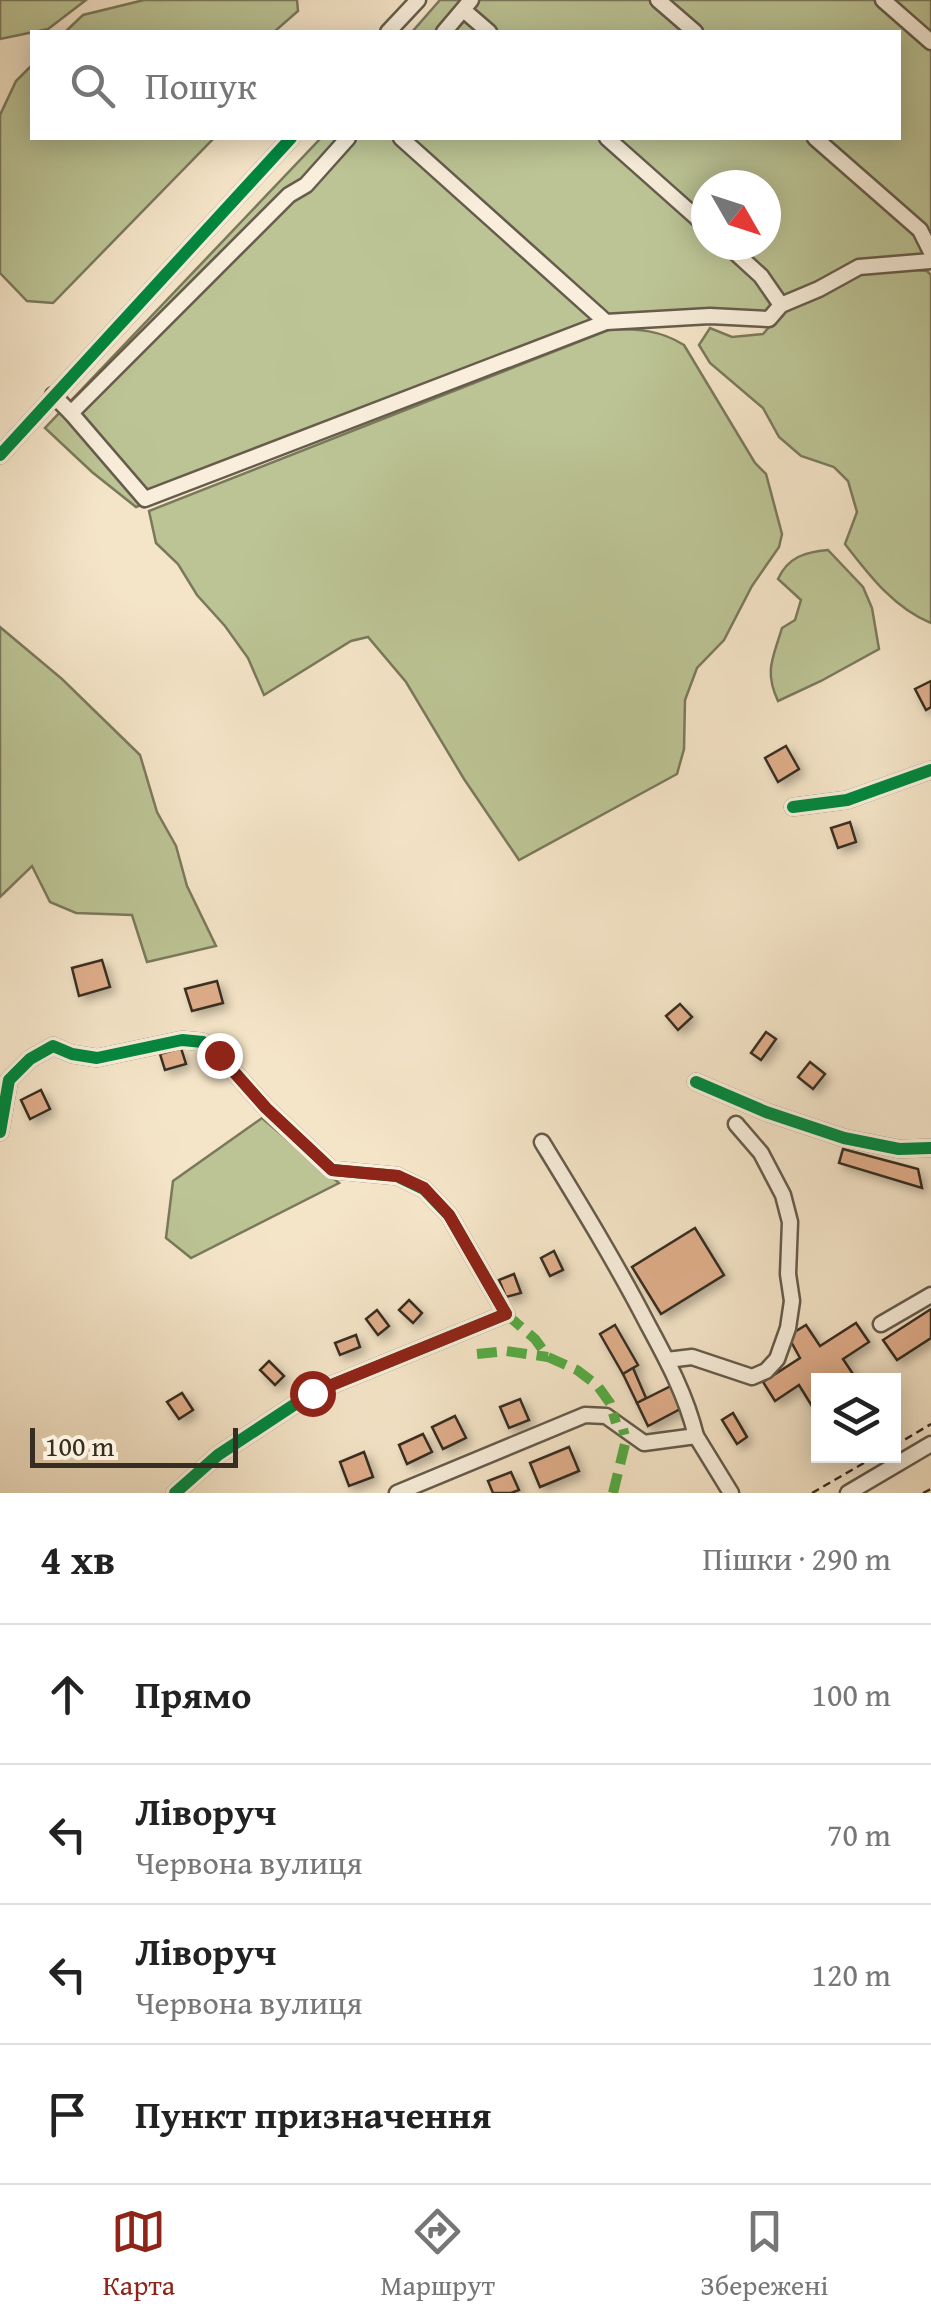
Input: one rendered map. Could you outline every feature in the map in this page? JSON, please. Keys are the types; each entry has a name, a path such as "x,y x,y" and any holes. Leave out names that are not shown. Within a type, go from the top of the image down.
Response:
{"street":[{"path":"390,30 418,0"},
{"path":"658,0 693,30"},
{"path":"883,0 931,42"},
{"path":"446,30 469,6 487,30"},
{"path":"0,456 289,140"},
{"path":"71,412 289,196 306,185 346,140"},
{"path":"403,140 606,322"},
{"path":"609,140 691,213"},
{"path":"817,140 920,230 931,252"},
{"path":"743,260 761,276 781,305"},
{"path":"53,395 145,499 606,322 710,316 769,319 781,305 820,290 859,267 931,261"},
{"path":"793,806 847,800 931,770"},
{"path":"0,1132 9,1080 30,1059 54,1046 97,1058 182,1040 203,1042 332,1170 398,1176 424,1188 449,1215 506,1314 312,1393 218,1455 175,1493"},
{"path":"696,1082 766,1112 866,1144 931,1148"},
{"path":"667,1360 692,1357 752,1376 778,1359 788,1328 792,1301 788,1274 790,1222 783,1195 761,1153 736,1124"},
{"path":"542,1142 622,1274 688,1405 696,1436 730,1493"},
{"path":"881,1324 931,1295"},
{"path":"397,1493 585,1416 606,1416 644,1443 696,1436"},
{"path":"854,1492 931,1444"}],"path":[{"path":"901,1442 931,1424"},
{"path":"812,1493 864,1463"},
{"path":"923,1493 931,1489"}],"green space":[{"path":"0,0 86,0 48,29 0,39"},
{"path":"144,0 297,0 298,11 276,30 67,30 83,15"},
{"path":"440,0 931,0 931,265 859,269 786,305 768,324 607,327 136,507 45,428 319,140 901,140 901,30 414,30"},
{"path":"30,67 30,140 212,140 53,303 27,301 0,273 0,115 16,81"},
{"path":"908,269 931,275 931,623 894,600 845,544 857,512 848,481 834,467 801,456 779,437 763,408 710,363 699,345 710,328 732,337 763,334 783,311 859,273"},
{"path":"611,329 649,331 684,345 755,463 766,474 782,534 779,547 752,586 724,640 697,668 685,700 684,749 677,774 519,860 464,779 406,682 368,637 351,641 264,695 248,658 197,595 178,564 156,543 149,511"},
{"path":"828,550 863,587 872,608 879,649 778,701 771,681 773,656 782,628 795,620 801,600 778,579 798,557"},
{"path":"0,627 62,679 140,755 157,812 176,846 187,886 216,946 147,962 132,915 76,913 50,902 32,866 0,897"},
{"path":"262,1118 339,1183 191,1258 166,1238 173,1181"}],"building":[{"path":"931,681 931,707 926,710 915,689"},
{"path":"786,746 799,769 778,782 765,758"},
{"path":"850,822 856,842 838,848 831,828"},
{"path":"102,960 110,987 79,996 72,968"},
{"path":"217,981 223,1003 192,1011 185,989"},
{"path":"680,1004 692,1017 678,1030 666,1016"},
{"path":"766,1032 776,1039 761,1060 751,1053"},
{"path":"181,1048 186,1064 165,1070 160,1054"},
{"path":"810,1062 825,1074 813,1089 798,1077"},
{"path":"41,1090 50,1109 30,1119 21,1100"},
{"path":"843,1149 918,1169 922,1188 839,1163"},
{"path":"695,1228 724,1275 661,1314 632,1267"},
{"path":"554,1251 563,1270 550,1276 541,1258"},
{"path":"514,1274 521,1293 506,1297 499,1280"},
{"path":"409,1300 422,1313 413,1323 399,1310"},
{"path":"931,1309 931,1338 897,1360 883,1340"},
{"path":"377,1310 389,1326 378,1335 366,1319"},
{"path":"856,1323 869,1342 843,1359 852,1373 811,1373 811,1404 799,1385 775,1401 763,1382 800,1358 788,1336 806,1325 820,1346"},
{"path":"615,1325 638,1365 623,1374 600,1334"},
{"path":"356,1335 360,1347 340,1355 335,1343"},
{"path":"269,1361 284,1376 275,1385 260,1370"},
{"path":"633,1368 646,1398 637,1403 623,1374"},
{"path":"673,1385 684,1407 648,1426 637,1403"},
{"path":"182,1393 193,1410 179,1419 167,1402"},
{"path":"520,1399 529,1420 509,1428 500,1407"},
{"path":"733,1413 747,1437 737,1444 722,1420"},
{"path":"455,1416 466,1438 443,1449 432,1427"},
{"path":"423,1434 432,1452 407,1464 399,1445"},
{"path":"569,1447 579,1471 540,1487 530,1463"},
{"path":"364,1452 373,1477 349,1486 340,1462"},
{"path":"511,1472 519,1490 493,1493 488,1481"}],"marked path":[{"path":"506,1314 535,1339 548,1357 577,1370 597,1385 610,1403 616,1423"},
{"path":"477,1354 506,1351 548,1357"},
{"path":"613,1493 626,1440 623,1429"}],"cycle path":[{"path":"0,455 289,140"},
{"path":"793,807 847,800 931,770"},
{"path":"0,1132 9,1080 30,1059 53,1046 97,1058 182,1040 203,1042 332,1170 397,1176 424,1189 449,1215 506,1314 312,1393 218,1455 175,1493"},
{"path":"696,1082 766,1112 844,1138 899,1149 931,1148"}],"route":[{"path":"219,1055 266,1108 332,1170 398,1176 424,1188 449,1215 506,1314 312,1393"}]}
